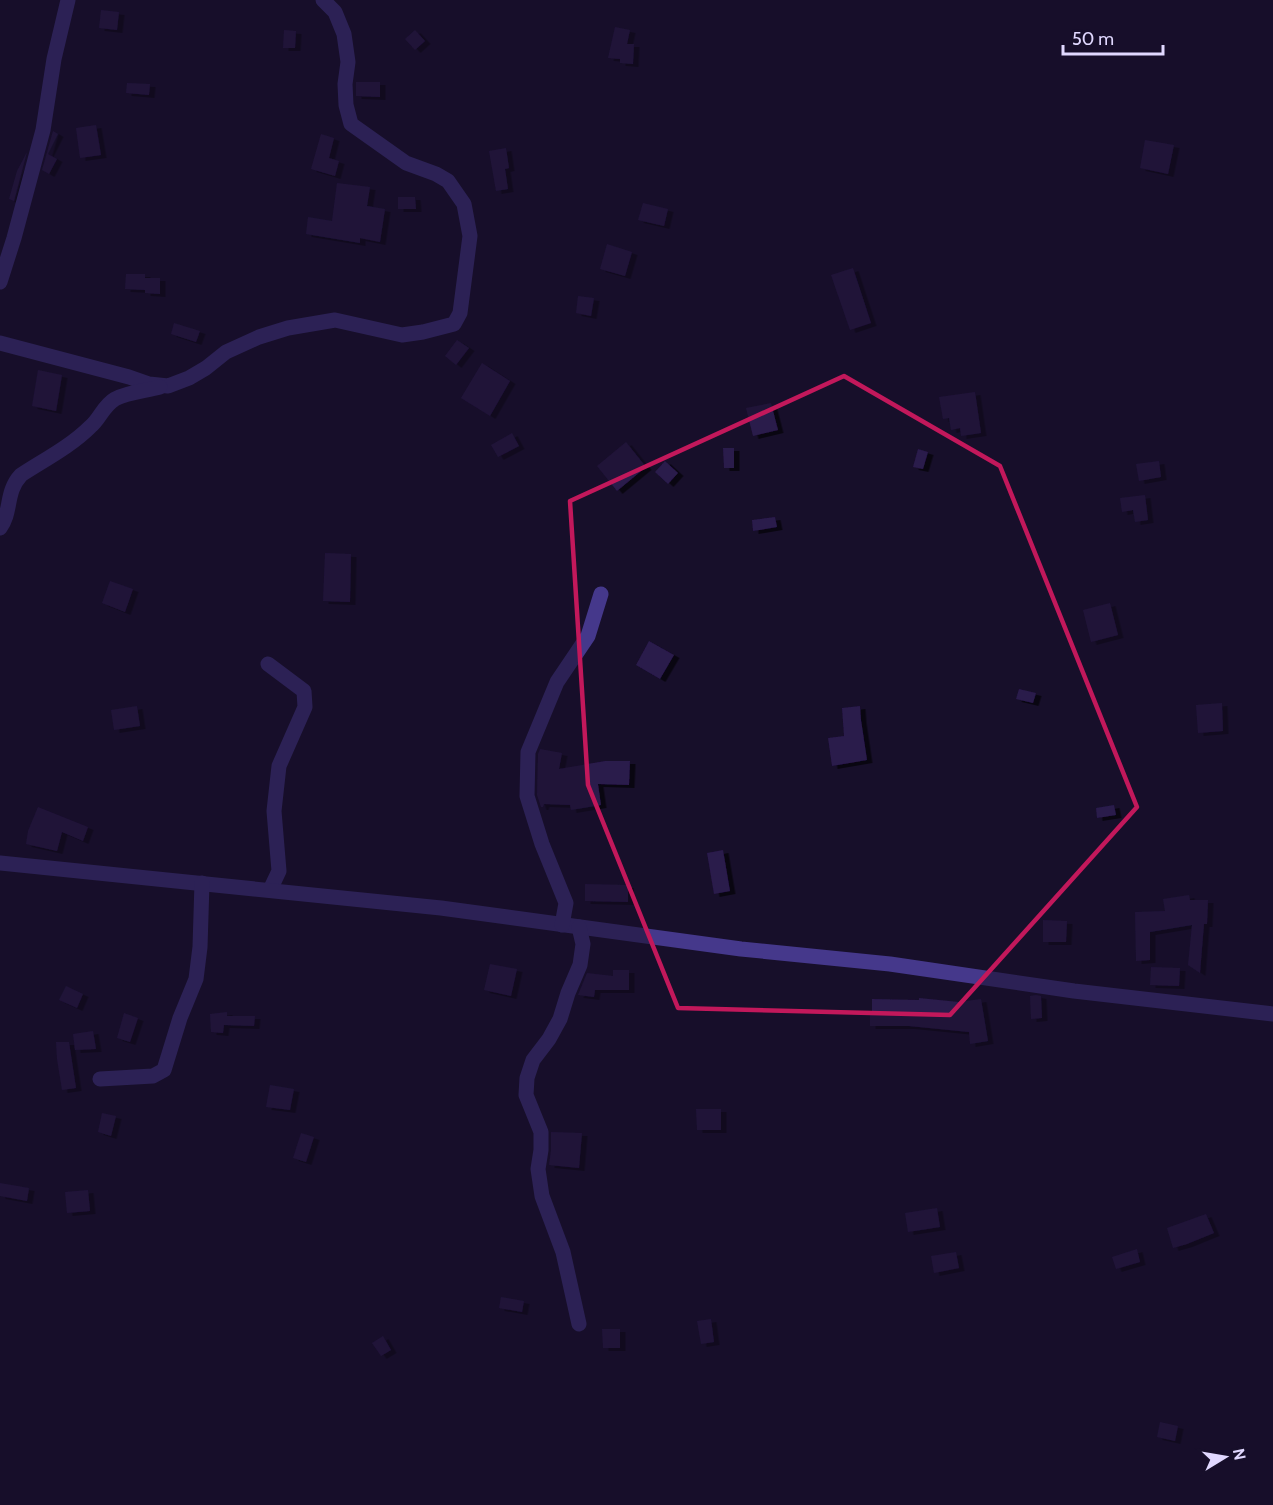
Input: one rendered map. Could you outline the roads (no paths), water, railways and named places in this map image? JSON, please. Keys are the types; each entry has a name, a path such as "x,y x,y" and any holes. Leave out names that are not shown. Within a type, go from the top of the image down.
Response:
{"street":[{"path":"0,282 43,130 54,59 68,0"},
{"path":"0,528 4,523 12,489 21,475 82,435 92,426 106,405 114,399 168,386 189,378 226,352 259,337 288,328 335,320 402,335 453,324 460,313 470,236 464,204 448,181 436,174 406,164 351,124 346,105 345,84 348,62 344,34 335,12 323,0"},
{"path":"0,343 129,376 149,384 168,386"},
{"path":"562,925 566,903 542,844 527,796 528,752 557,682 588,636 600,594"},
{"path":"268,664 304,692 306,707 279,766 274,811 279,870 270,890"},
{"path":"0,863 441,908 741,949 890,964 1074,991 1273,1014"},
{"path":"100,1079 153,1076 164,1070 180,1018 196,979 200,947 202,883"},
{"path":"579,927 583,944 580,965 560,1019 549,1039 533,1060 527,1078 526,1095 541,1132 538,1169 542,1196 563,1252 579,1324"}]}
